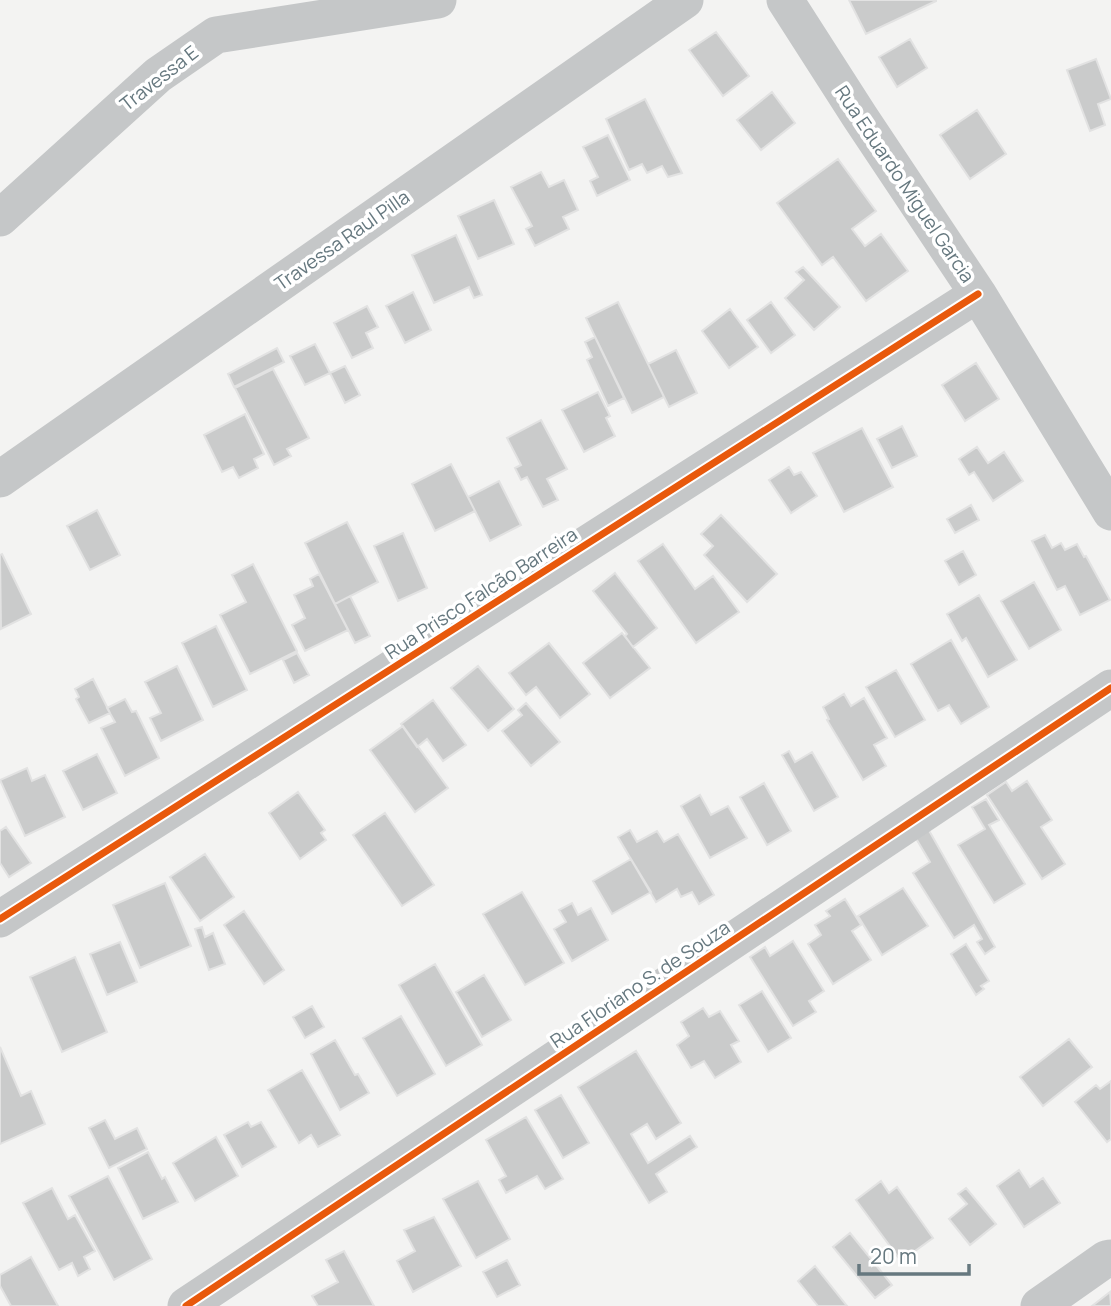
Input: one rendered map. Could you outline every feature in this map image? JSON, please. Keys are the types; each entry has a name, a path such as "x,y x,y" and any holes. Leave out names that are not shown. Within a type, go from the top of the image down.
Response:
{"street":[{"name":"Travessa E","path":"0,218 158,75 216,35 438,0"},
{"name":"Travessa Raul Pilla","path":"0,479 685,0"},
{"name":"Rua Eduardo Miguel Garcia","path":"785,0 978,294 1111,512"},
{"name":"Rua Prisco Falcão Barreira","path":"0,919 978,294"},
{"name":"Rua Floriano S. de Souza","path":"186,1306 1111,688"},
{"path":"1039,1306 1111,1258"}],"building":[{"path":"849,0 936,0 936,1 866,34"},
{"path":"716,32 749,76 723,96 689,50"},
{"path":"910,39 927,68 897,87 879,57"},
{"path":"1096,59 1111,99 1098,104 1105,125 1090,131 1067,70"},
{"path":"772,92 795,123 761,150 737,120"},
{"path":"645,99 682,173 668,177 662,166 647,173 642,164 629,170 606,119"},
{"path":"977,110 1006,154 970,179 940,135"},
{"path":"608,135 630,180 597,196 590,181 598,177 583,147"},
{"path":"838,159 876,211 852,229 865,246 881,234 908,271 866,301 833,257 822,265 777,203"},
{"path":"541,172 549,187 564,180 578,210 563,217 569,229 535,246 526,229 532,226 511,187"},
{"path":"494,200 514,244 478,259 458,216"},
{"path":"456,235 482,295 474,298 469,287 434,303 412,255"},
{"path":"803,267 840,307 814,330 785,298 804,280 796,272"},
{"path":"413,292 431,330 405,343 386,306"},
{"path":"618,302 664,397 632,413 586,318"},
{"path":"771,302 795,335 771,353 747,320"},
{"path":"367,306 378,327 366,333 373,348 352,358 334,323"},
{"path":"730,309 758,347 729,368 702,331"},
{"path":"595,337 624,398 608,406 587,360 592,357 585,342"},
{"path":"315,344 330,373 305,385 290,356"},
{"path":"277,348 284,362 234,387 228,374"},
{"path":"676,350 697,393 669,407 648,364"},
{"path":"976,363 999,399 965,421 942,385"},
{"path":"345,366 360,395 345,403 330,373"},
{"path":"273,369 309,438 287,449 291,456 274,465 235,388"},
{"path":"598,392 610,416 606,418 615,436 584,452 562,410"},
{"path":"245,414 264,454 254,459 258,468 239,478 233,467 222,472 204,435"},
{"path":"541,420 567,469 547,479 558,500 543,507 527,477 521,480 515,468 521,465 507,438"},
{"path":"902,426 917,456 892,468 877,439"},
{"path":"862,428 893,487 844,512 813,453"},
{"path":"977,447 988,463 1004,452 1023,481 993,501 974,472 969,475 959,459"},
{"path":"451,464 475,511 435,531 412,484"},
{"path":"789,467 794,475 801,472 817,496 791,513 769,480"},
{"path":"499,481 521,525 490,541 468,497"},
{"path":"971,505 979,520 955,533 947,519"},
{"path":"97,510 120,555 90,570 67,526"},
{"path":"721,515 777,574 747,602 704,555 713,546 701,534"},
{"path":"347,522 378,582 335,604 305,543"},
{"path":"403,533 427,588 398,601 374,546"},
{"path":"1045,535 1052,548 1061,543 1065,550 1077,544 1110,600 1080,615 1065,586 1057,590 1032,541"},
{"path":"663,544 695,589 713,576 739,612 696,643 638,561"},
{"path":"963,551 976,575 959,585 945,561"},
{"path":"2,554 31,614 1,629 0,555"},
{"path":"253,564 297,651 250,674 220,615 246,602 232,575"},
{"path":"615,573 657,628 633,647 625,636 627,634 593,591"},
{"path":"319,574 348,630 305,651 292,625 305,618 294,595 313,586 310,579"},
{"path":"1034,582 1061,630 1029,649 1001,601"},
{"path":"979,595 1017,660 988,677 966,638 962,641 947,614"},
{"path":"350,596 370,636 355,643 335,604"},
{"path":"216,626 247,690 213,707 182,643"},
{"path":"622,633 650,668 610,698 583,663"},
{"path":"951,640 989,707 961,724 949,705 938,711 911,664"},
{"path":"549,643 590,694 560,718 536,687 526,695 509,673"},
{"path":"297,653 309,675 294,683 283,660"},
{"path":"177,666 203,720 161,741 150,718 161,713 145,682"},
{"path":"478,666 514,709 488,731 451,688"},
{"path":"896,670 925,720 895,737 866,687"},
{"path":"93,679 110,713 89,723 76,699 79,697 75,689"},
{"path":"844,694 851,706 864,698 887,738 874,745 886,766 863,780 827,720 829,719 823,707"},
{"path":"125,699 132,712 136,711 159,758 125,776 101,728 115,722 107,708"},
{"path":"433,700 466,745 443,761 427,739 417,747 401,724"},
{"path":"526,703 560,742 531,766 502,731 522,715 518,710"},
{"path":"403,726 448,788 415,812 370,750"},
{"path":"789,751 795,762 812,752 838,797 814,811 782,755"},
{"path":"97,754 117,793 83,810 63,771"},
{"path":"27,768 32,781 45,775 65,817 25,836 0,780"},
{"path":"1027,781 1052,820 1041,827 1065,864 1042,879 987,795 1006,782 1012,791"},
{"path":"764,783 791,831 767,845 740,797"},
{"path":"298,792 325,830 321,833 326,840 300,859 269,813"},
{"path":"700,795 711,815 728,806 747,838 710,858 681,806"},
{"path":"986,799 999,820 989,825 1025,884 994,903 958,845 985,829 972,807"},
{"path":"385,813 434,885 402,906 353,835"},
{"path":"6,827 31,863 9,877 0,863 0,831"},
{"path":"927,827 995,947 985,954 977,942 982,939 974,925 954,938 913,873 930,862 914,835"},
{"path":"630,830 637,842 657,831 664,842 678,834 714,895 699,904 692,892 681,897 677,889 656,902 618,837"},
{"path":"205,854 234,897 200,921 170,877"},
{"path":"631,859 651,892 612,914 593,881"},
{"path":"165,883 191,946 140,968 113,905"},
{"path":"903,888 928,926 882,955 858,916"},
{"path":"522,892 564,963 525,985 483,914"},
{"path":"845,899 861,925 852,931 871,960 833,984 808,944 821,935 815,925 830,916 826,911"},
{"path":"572,903 578,915 591,908 608,940 572,961 554,929 566,922 559,910"},
{"path":"244,911 284,970 264,984 224,925"},
{"path":"202,927 205,937 213,933 225,964 209,970 195,929"},
{"path":"793,941 824,991 809,1001 816,1012 793,1026 750,957 765,947 770,956"},
{"path":"120,942 137,982 107,995 90,954"},
{"path":"966,944 989,981 981,986 984,989 976,995 951,954"},
{"path":"75,957 107,1032 62,1052 30,977"},
{"path":"435,964 482,1045 446,1066 399,985"},
{"path":"484,975 511,1020 482,1037 456,992"},
{"path":"762,991 791,1038 768,1052 739,1005"},
{"path":"312,1006 324,1027 305,1038 293,1017"},
{"path":"703,1008 709,1017 720,1011 739,1041 731,1045 741,1062 715,1078 704,1061 691,1068 677,1045 689,1036 681,1022"},
{"path":"401,1016 435,1074 397,1096 363,1038"},
{"path":"1069,1039 1092,1067 1043,1106 1020,1077"},
{"path":"335,1040 369,1093 340,1110 311,1054"},
{"path":"0,1047 21,1096 31,1091 45,1124 0,1144"},
{"path":"636,1051 681,1123 656,1139 647,1124 631,1134 648,1163 690,1136 697,1147 656,1174 667,1192 649,1203 578,1087"},
{"path":"302,1070 340,1135 318,1147 311,1135 299,1143 268,1090"},
{"path":"1111,1081 1111,1139 1107,1142 1075,1102 1096,1085 1100,1089"},
{"path":"561,1095 589,1143 563,1158 535,1110"},
{"path":"526,1117 563,1179 545,1189 537,1176 506,1193 499,1180 506,1176 486,1140"},
{"path":"105,1120 115,1139 137,1128 147,1149 109,1168 89,1128"},
{"path":"248,1122 251,1127 261,1122 276,1147 242,1167 224,1135"},
{"path":"216,1137 238,1176 195,1201 173,1163"},
{"path":"148,1152 178,1202 143,1219 118,1168"},
{"path":"1019,1170 1030,1187 1043,1178 1060,1203 1024,1227 997,1186"},
{"path":"108,1176 152,1259 114,1280 69,1196"},
{"path":"478,1181 510,1239 476,1258 443,1199"},
{"path":"881,1181 889,1193 897,1187 933,1238 901,1261 856,1200"},
{"path":"52,1188 68,1219 75,1215 95,1251 84,1257 90,1269 78,1276 72,1263 59,1270 23,1203"},
{"path":"966,1188 996,1224 970,1245 949,1219 967,1204 958,1194"},
{"path":"434,1217 461,1266 413,1292 397,1261 415,1251 404,1230"},
{"path":"850,1233 892,1285 875,1298 833,1247"},
{"path":"344,1251 374,1306 318,1306 312,1296 338,1282 326,1260"},
{"path":"31,1257 58,1306 11,1306 0,1286 0,1275"},
{"path":"507,1260 520,1285 497,1297 483,1272"},
{"path":"815,1266 847,1306 818,1306 798,1281"},
{"path":"1110,1292 1111,1306 1092,1306"}],"cycle path":[{"path":"0,919 978,294"},
{"path":"186,1306 1111,688"}]}
